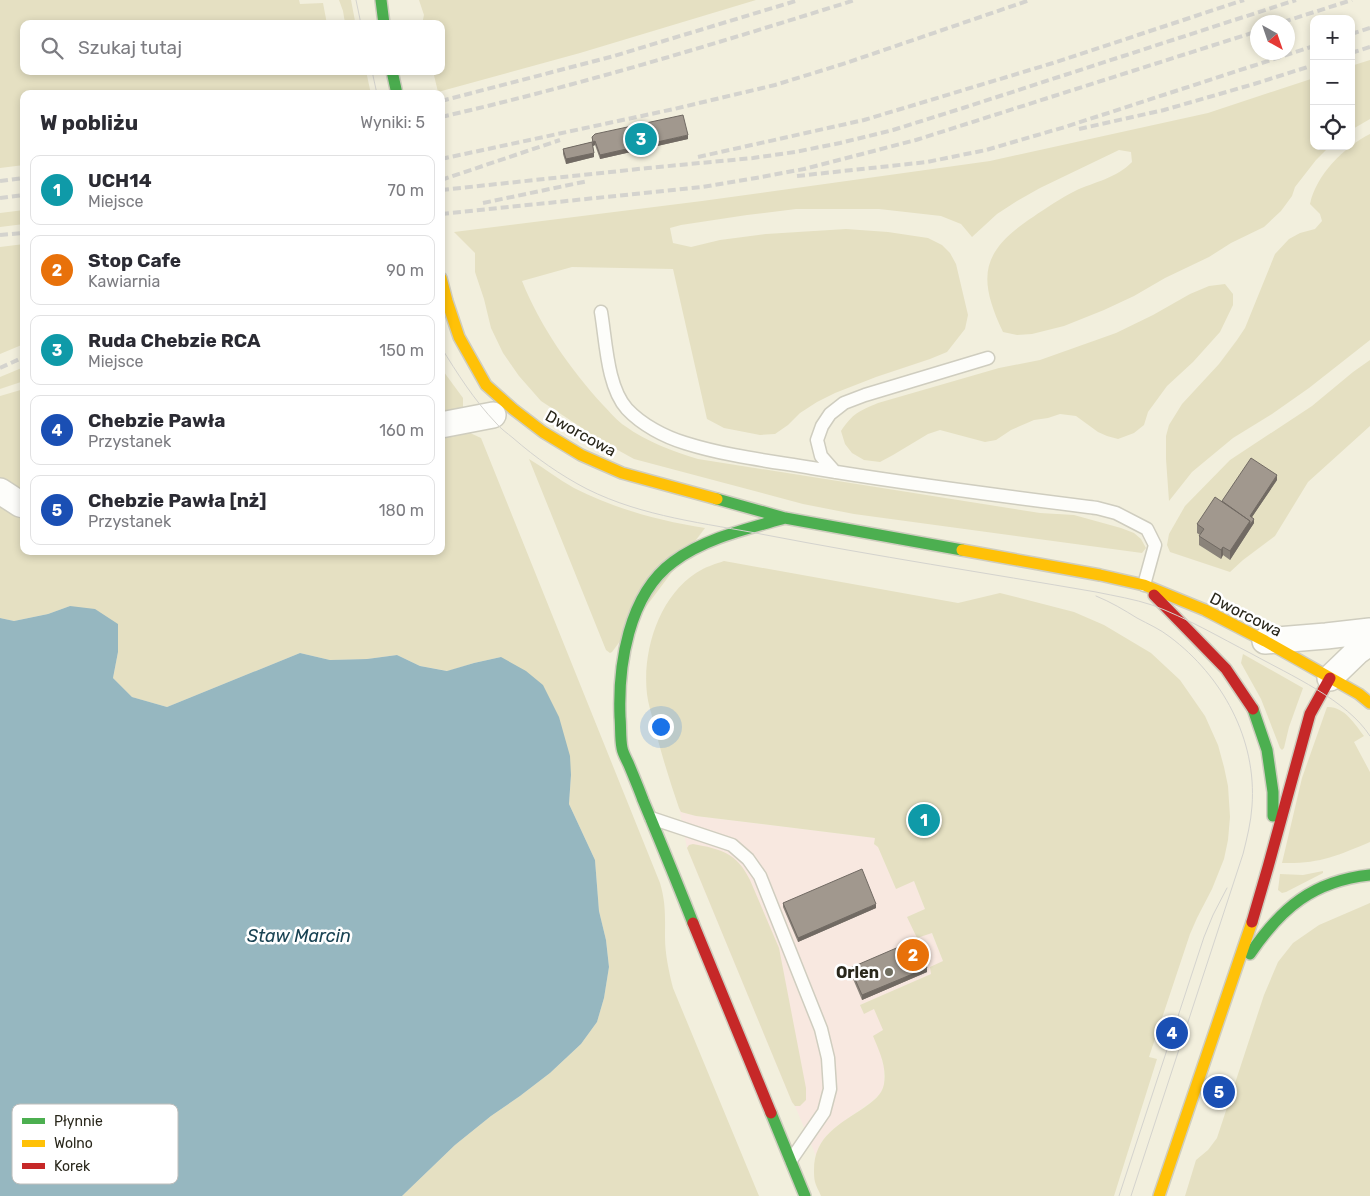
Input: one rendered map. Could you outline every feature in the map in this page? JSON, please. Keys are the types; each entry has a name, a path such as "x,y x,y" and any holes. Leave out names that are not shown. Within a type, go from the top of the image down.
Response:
{"main road":[{"path":"381,0 384,20"},
{"path":"393,75 396,90"},
{"name":"Dworcowa","path":"445,293 460,337 486,385 543,432 581,454 622,473 785,518 1100,575 1144,586 1205,610 1265,641 1358,694 1370,703"},
{"path":"785,518 742,530 706,544 672,562 660,573 650,586 637,611 630,631 623,663 620,702 622,748 805,1196"},
{"path":"1144,586 1226,670 1252,706 1267,750 1274,792 1272,848"},
{"path":"1159,1196 1250,927 1310,714 1330,678"},
{"path":"1230,985 1266,930 1289,907 1317,888 1339,880 1370,875"}],"street":[{"path":"445,425 492,415"},
{"path":"0,491 20,504"},
{"path":"1265,641 1370,631"},
{"path":"1330,678 1358,651 1370,643"}],"lane":[{"path":"601,312 611,379 616,394 627,409 644,423 684,443 742,457 835,472 1097,508 1116,513 1147,529 1155,545 1144,586"},
{"path":"835,472 821,456 817,440 822,426 830,414 844,403 988,358"},
{"path":"651,818 732,845 748,859 760,876 821,1029 828,1058 830,1089 824,1112 791,1161"}],"shaded area":[{"path":"0,0 299,0 300,4 323,3 326,20 20,20 20,75 367,75 370,90 20,90 20,166 0,168"},
{"path":"339,0 351,0 355,20 344,20"},
{"path":"419,0 756,0 580,53 445,90 438,90 434,75 445,75 445,20 423,20 424,15"},
{"path":"1370,60 1370,119 1355,128 1355,105 1355,65"},
{"path":"1310,79 1310,150 1326,150 1295,187 1292,196 1281,211 1264,227 1104,310 1064,326 1032,334 1017,335 1003,332 989,296 987,280 994,254 1016,229 1048,207 1075,191 1112,176 1126,167 1132,162 1131,152 1119,150 1040,188 997,214 972,237 961,224 941,216 879,209 796,209 670,228 673,243 691,247 720,240 766,234 846,229 888,232 928,238 942,245 950,253 956,264 968,315 965,329 947,352 835,393 800,413 775,434 760,435 724,428 707,419 673,269 572,267 522,281 547,331 591,391 622,424 660,446 698,459 1040,513 1074,515 1134,533 1141,539 1146,548 1142,553 854,514 803,504 634,459 605,443 541,401 519,376 503,353 491,328 475,272 475,253 454,232 702,201 990,161 1208,113"},
{"path":"1370,134 1370,340 1309,388 1233,438 1192,472 1169,501 1166,436 1169,425 1182,404 1219,364 1245,328 1275,254 1289,239 1300,233 1315,229 1322,221 1320,214 1310,204 1313,193 1332,163 1346,150 1355,150 1355,143"},
{"path":"20,210 20,224 0,227 0,213"},
{"path":"20,244 20,346 0,354 0,247"},
{"path":"1225,284 1233,294 1233,305 1220,332 1193,362 1167,386 1148,412 1144,425 1134,433 1118,439 1098,432 1076,416 1060,414 1034,420 1011,430 996,440 985,442 940,430 928,434 880,462 864,460 852,453 845,444 841,431 849,420 866,408 999,368 1040,360 1116,333 1209,286"},
{"path":"1370,360 1370,426 1308,482 1275,536 1230,572 1170,552 1167,545 1169,534 1185,506 1230,460 1312,406"},
{"path":"20,369 20,382 0,389 0,377"},
{"path":"445,373 463,398 463,407 445,416"},
{"path":"20,390 20,495 0,483 0,396"},
{"path":"468,432 481,438 660,883 665,916 666,956 673,988 759,1196 402,1196 455,1145 550,1073 581,1044 597,1022 604,998 609,967 606,940 599,911 595,860 569,804 571,775 501,657 448,671 420,666 397,655 367,659 330,660 300,653 167,707 132,697 113,678 118,652 70,606 48,614 14,621 0,618 0,505 20,514 20,555 445,555 445,435"},
{"path":"529,459 574,488 605,502 655,518 705,528 610,653 606,650"},
{"path":"724,561 958,603 1000,593 1074,612 1104,625 1151,653 1180,680 1205,716 1218,745 1228,786 1230,817 1228,840 1224,859 1212,889 1190,934 1149,1057 1157,1059 1114,1196 821,1196 815,1184 814,1176 815,1158 818,1148 838,1125 877,1097 884,1084 883,1065 873,1036 883,1030 874,1009 864,1014 860,1005 931,974 930,967 943,961 932,933 917,938 907,917 925,909 914,881 896,889 878,847 874,844 875,838 696,816 681,812 665,764 649,704 646,677 647,660 656,626 672,596 683,583 696,573 706,567"},
{"path":"1243,654 1303,688 1282,750 1261,699 1241,663"},
{"path":"1327,707 1339,709 1353,721 1364,736 1354,742 1370,772 1370,842 1328,858 1307,862 1282,863 1302,778"},
{"path":"679,808 681,812 696,816 875,838 874,844 878,847 896,888 914,881 925,909 907,917 931,932 943,961 932,974 860,1005 874,1009 884,1030 881,1056 884,1067 884,1085 881,1093 871,1102 833,1129 825,1137 819,1146 816,1156 687,848"},
{"path":"693,844 720,850 740,864 750,880 779,948 806,1088 806,1100 800,1106 795,1106 792,1102 687,848"},
{"path":"1323,871 1323,873 1286,892 1282,893 1278,890 1280,874 1303,875"},
{"path":"1370,903 1370,1196 1185,1196 1196,1160 1208,1150 1217,1138 1264,995 1278,962 1293,943 1319,925"}],"water":[{"name":"Staw Marcin","path":"70,606 95,609 118,624 118,652 113,678 132,697 167,707 300,653 330,660 367,659 397,655 420,666 447,671 501,657 526,671 543,685 559,717 570,756 569,804 595,860 599,911 606,940 609,967 604,998 597,1022 581,1044 550,1073 455,1145 402,1196 0,1196 0,618 14,621 48,614"}],"building":[{"path":"683,115 688,135 600,155 595,141 593,142 592,137 595,134"},
{"path":"592,142 594,153 566,159 563,149"},
{"path":"1251,458 1277,475 1250,516 1254,519 1250,525 1250,521 1222,501"},
{"path":"1215,497 1250,521 1230,551 1223,547 1221,550 1199,536 1204,529 1197,524"},
{"path":"925,806 931,821 923,825 916,810"},
{"path":"862,869 876,904 798,938 783,903"},
{"name":"Orlen","path":"915,940 927,968 862,995 850,968"}],"tram line":[{"path":"356,0 360,20"},
{"path":"373,75 376,90"},
{"path":"445,353 473,396 502,429 558,472 608,499 652,513 697,523 1096,592 1152,605 1203,628 1317,689 1347,711 1370,736"},
{"path":"1096,596 1166,634 1189,653 1205,670 1220,690 1242,733 1249,757 1252,781 1252,806 1243,854 1131,1196"},
{"path":"1119,1196 1204,937 1227,888"}],"railway":[{"path":"445,100 614,56 799,0"},
{"path":"445,116 597,77 855,0"},
{"path":"445,158 674,109 775,85 846,63 1030,0"},
{"path":"698,157 864,120 1053,63 1244,0"},
{"path":"445,190 753,158 840,143 893,130 1296,0"},
{"path":"1295,18 1352,0"},
{"path":"1355,33 1370,28"},
{"path":"445,214 702,187 804,169 916,140 1250,34"},
{"path":"797,176 927,162 986,150 1065,127 1310,47"},
{"path":"1355,52 1370,47"},
{"path":"1079,129 1164,110 1310,66"},
{"path":"445,179 560,140"},
{"path":"0,181 20,178"},
{"path":"483,203 588,181"},
{"path":"0,198 20,196"},
{"path":"0,235 20,233"},
{"path":"0,368 20,359"}],"traffic: fast":[{"path":"381,0 384,20"},
{"path":"393,75 396,90"},
{"path":"717,499 785,518 962,550"},
{"path":"693,923 622,748 620,697 624,654 636,612 645,593 658,576 673,562 712,540 785,518"},
{"path":"1253,709 1267,750 1273,792 1273,816"},
{"path":"1250,954 1274,923 1300,899 1332,883 1370,875"},
{"path":"771,1113 805,1196"}],"traffic: slow":[{"path":"445,293 459,337 486,385 543,432 581,455 622,473 717,499"},
{"path":"962,550 1100,575 1144,585 1205,610 1265,641 1359,694 1370,703"},
{"path":"1159,1196 1252,922"}],"traffic: jam":[{"path":"1154,595 1226,669 1253,709"},
{"path":"1252,922 1310,714 1330,678"},
{"path":"693,923 771,1113"}],"place":[{"name":"Ruda Chebzie RCA","path":"641,139"},
{"name":"UCH14","path":"924,820"},
{"name":"Stop Cafe","path":"913,955"},
{"name":"Orlen","path":"889,972"},
{"name":"Chebzie Pawła","path":"1172,1033"},
{"name":"Chebzie Pawła [nż]","path":"1219,1092"}]}
